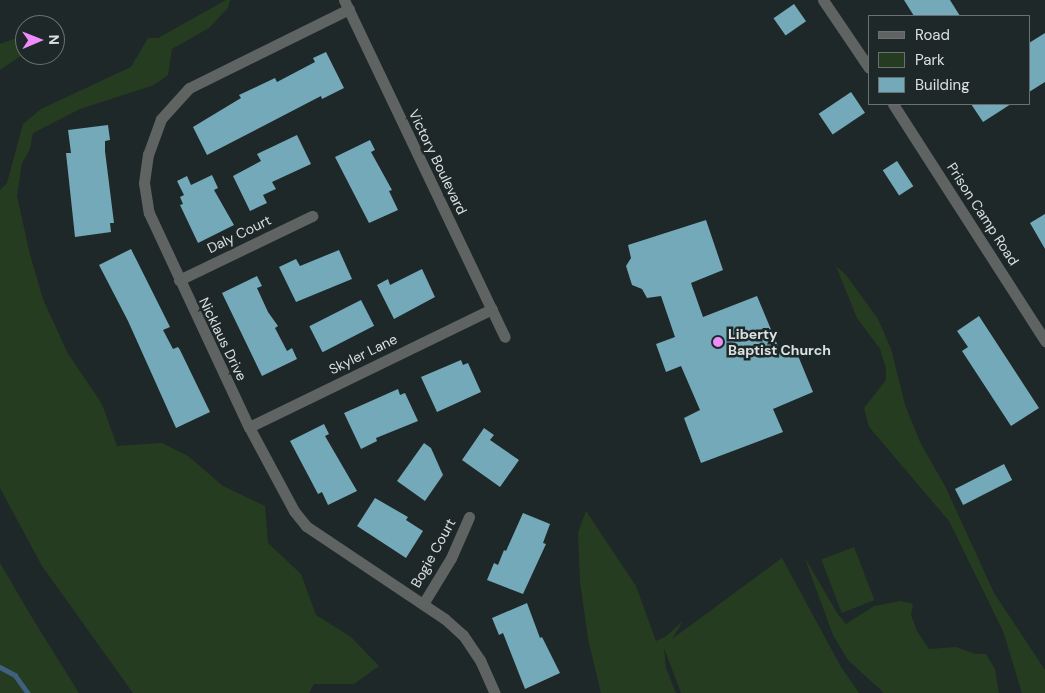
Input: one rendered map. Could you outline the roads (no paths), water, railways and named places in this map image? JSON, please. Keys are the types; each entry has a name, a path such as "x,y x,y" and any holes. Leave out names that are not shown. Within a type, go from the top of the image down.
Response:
{"street":[{"path":"823,0 868,67"},
{"name":"Nicklaus Drive","path":"347,4 189,88 161,119 148,154 144,183 149,213 178,280 249,426 294,511 306,526 423,604 463,635 480,660 495,693"},
{"name":"Victory Boulevard","path":"347,4 505,336"},
{"name":"Prison Camp Road","path":"894,105 1045,341"},
{"name":"Daly Court","path":"178,280 312,216"},
{"name":"Skyler Lane","path":"249,426 492,309"},
{"name":"Bogie Court","path":"423,604 451,558 469,518"}],"waterway":[{"path":"0,667 15,675 28,693"}],"place":[{"name":"Liberty Baptist Church","path":"718,342"}]}
